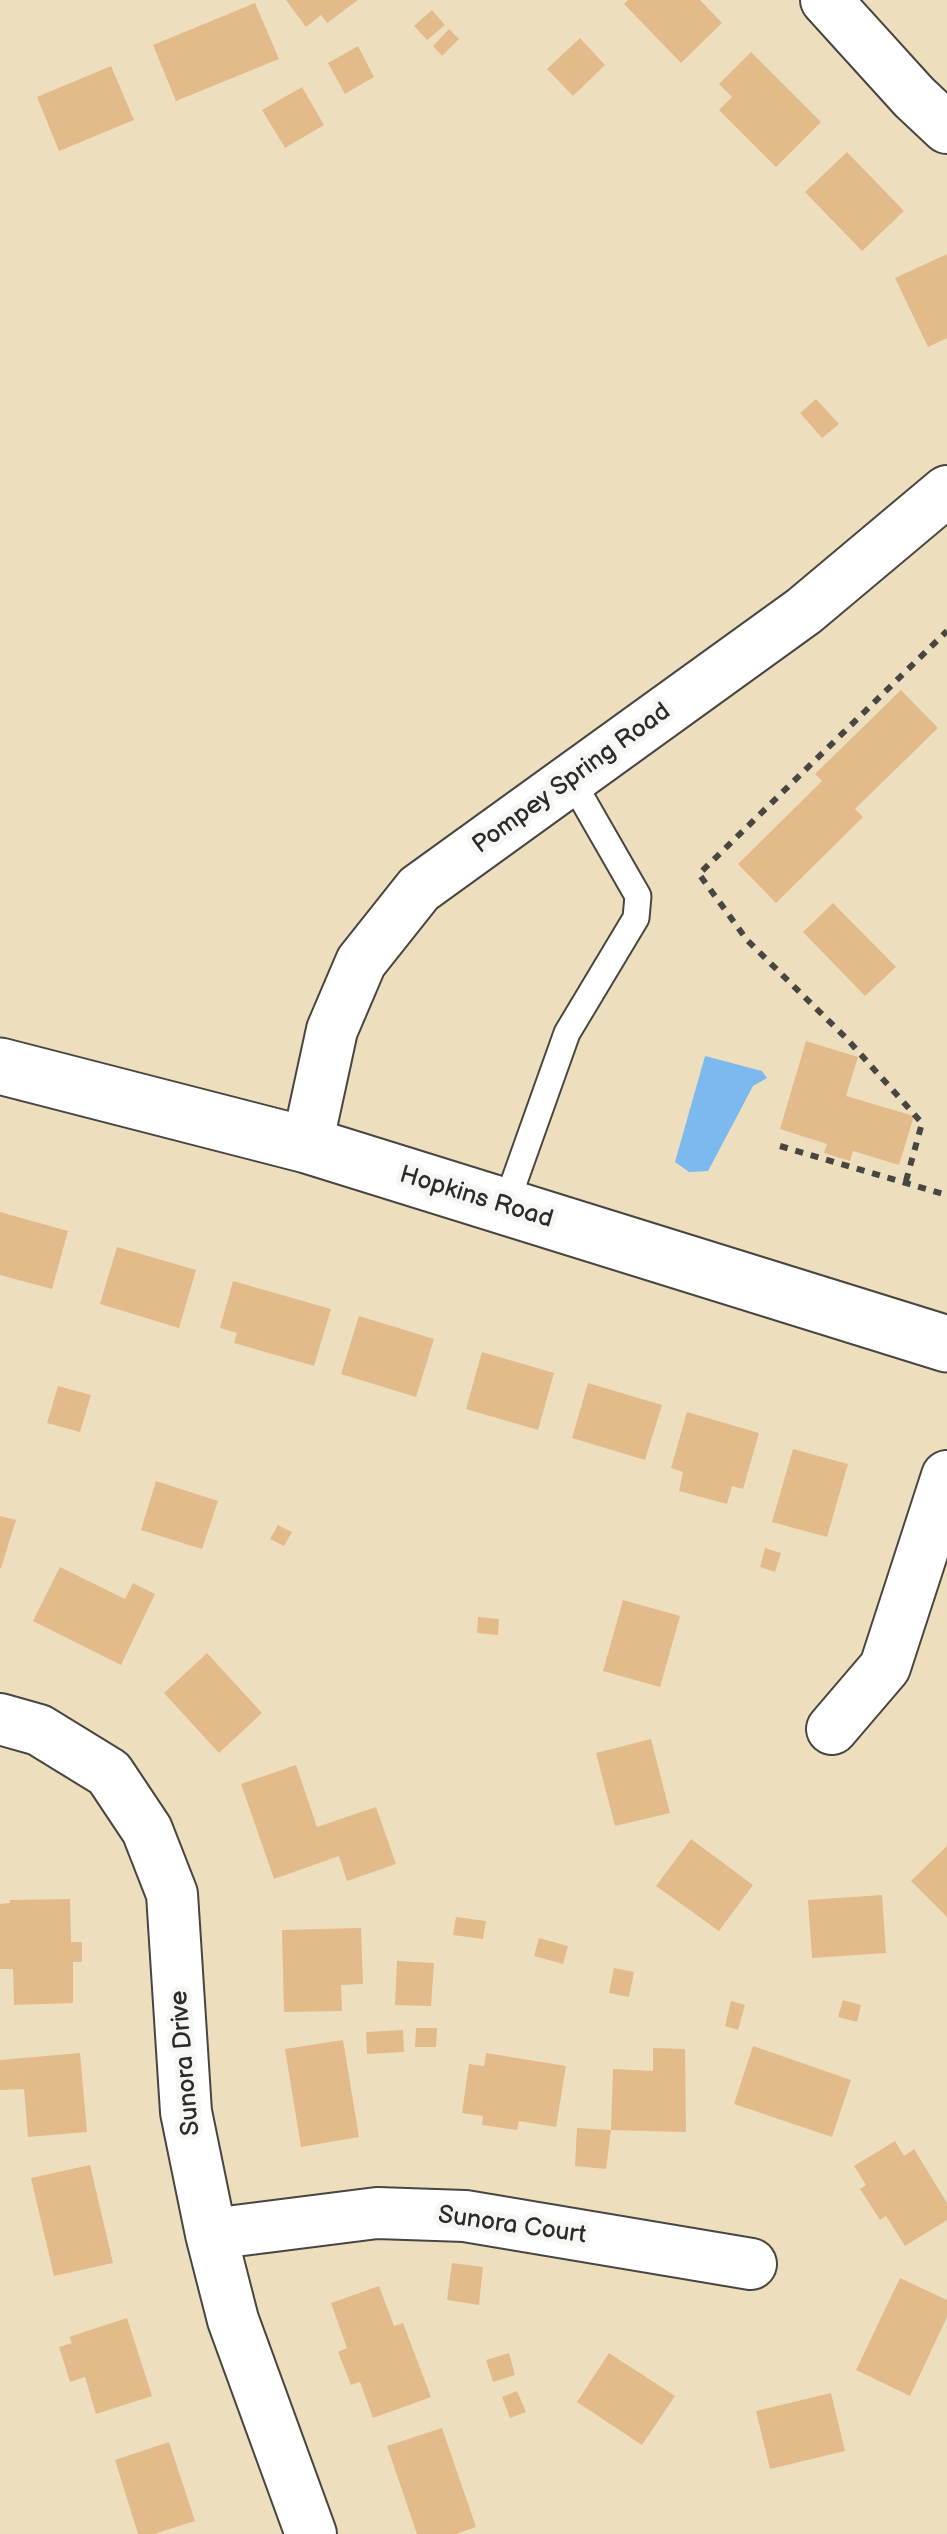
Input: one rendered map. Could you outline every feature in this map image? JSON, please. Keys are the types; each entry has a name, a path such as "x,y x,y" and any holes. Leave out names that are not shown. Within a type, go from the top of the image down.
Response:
{"main road":[{"name":"Hopkins Road","path":"0,1066 307,1145 947,1344"}],"street":[{"path":"826,0 947,128"},
{"name":"Pompey Spring Road","path":"307,1145 332,1030 361,962 419,890 804,610 947,490"},
{"path":"832,1729 885,1666 947,1476"},
{"name":"Sunora Drive","path":"0,1719 40,1730 109,1773 148,1830 172,1894 186,2112 212,2234 233,2320 311,2534"},
{"name":"Sunora Court","path":"212,2234 377,2213 465,2216 751,2264"}],"lane":[{"path":"506,1207 567,1033 636,918 638,896 572,781"}],"path":[{"path":"906,1181 922,1123 847,1039 747,940 699,874 947,631"},
{"path":"780,1146 947,1195"}],"water":[{"path":"705,1056 762,1071 767,1078 753,1086 708,1171 689,1172 675,1162"}],"building":[{"path":"286,0 358,0 327,23 321,15 306,27"},
{"path":"628,0 700,0 722,23 681,63 624,4"},
{"path":"255,3 279,59 176,101 153,45"},
{"path":"432,10 445,25 427,40 414,26"},
{"path":"449,29 459,39 442,56 433,46"},
{"path":"580,38 605,65 573,96 547,69"},
{"path":"358,46 374,77 345,94 328,63"},
{"path":"751,52 821,122 776,167 719,110 732,97 719,84"},
{"path":"111,66 134,120 59,151 37,97"},
{"path":"302,87 324,125 285,148 262,110"},
{"path":"847,152 904,211 862,251 805,192"},
{"path":"947,254 947,338 928,347 895,278"},
{"path":"816,399 839,424 822,438 800,413"},
{"path":"901,690 938,728 855,809 863,817 776,903 738,864 822,781 815,774"},
{"path":"833,903 896,967 865,996 803,932"},
{"path":"806,1041 858,1057 846,1096 914,1116 899,1165 853,1151 850,1161 824,1153 827,1144 780,1129"},
{"path":"0,1212 68,1231 52,1289 0,1275"},
{"path":"117,1247 196,1270 179,1328 100,1304"},
{"path":"233,1281 331,1309 314,1366 234,1343 237,1333 220,1328"},
{"path":"359,1316 434,1339 416,1397 341,1374"},
{"path":"482,1352 554,1373 538,1430 466,1409"},
{"path":"588,1383 662,1405 645,1460 572,1438"},
{"path":"58,1386 91,1395 80,1432 47,1423"},
{"path":"687,1412 759,1433 743,1489 732,1486 727,1504 679,1491 683,1472 671,1468"},
{"path":"793,1449 848,1464 827,1537 772,1522"},
{"path":"156,1481 218,1501 202,1549 141,1530"},
{"path":"0,1516 16,1520 1,1568 0,1568"},
{"path":"278,1525 292,1532 284,1546 270,1539"},
{"path":"765,1548 781,1553 775,1572 760,1567"},
{"path":"60,1567 125,1599 133,1583 155,1594 121,1665 33,1621"},
{"path":"623,1600 680,1616 660,1687 603,1671"},
{"path":"478,1617 499,1619 498,1635 477,1633"},
{"path":"207,1653 262,1713 219,1753 164,1693"},
{"path":"651,1739 670,1813 615,1826 596,1753"},
{"path":"296,1765 317,1827 376,1807 396,1864 347,1881 339,1856 274,1879 241,1784"},
{"path":"691,1839 753,1885 719,1931 656,1886"},
{"path":"947,1846 947,1917 911,1881"},
{"path":"882,1895 886,1953 812,1958 808,1900"},
{"path":"70,1899 71,1942 82,1942 82,1962 73,1962 73,2003 14,2005 13,1969 0,1969 0,1904 10,1900"},
{"path":"456,1917 486,1921 483,1939 453,1935"},
{"path":"361,1928 363,1984 341,1985 342,2011 284,2012 282,1930"},
{"path":"539,1938 568,1946 563,1964 534,1956"},
{"path":"397,1961 434,1963 431,2006 395,2005"},
{"path":"614,1968 634,1972 629,1997 609,1993"},
{"path":"843,2000 861,2005 857,2022 838,2017"},
{"path":"731,2001 745,2005 738,2030 725,2026"},
{"path":"416,2028 437,2028 436,2047 415,2047"},
{"path":"403,2030 404,2052 367,2054 366,2032"},
{"path":"343,2040 359,2137 301,2147 285,2049"},
{"path":"753,2046 851,2080 832,2137 734,2104"},
{"path":"653,2048 685,2049 686,2132 611,2130 613,2069 653,2071"},
{"path":"80,2053 87,2132 28,2137 24,2089 0,2090 0,2060"},
{"path":"486,2053 566,2066 556,2127 519,2121 517,2130 482,2125 483,2116 462,2113 469,2064 484,2066"},
{"path":"577,2128 611,2130 606,2169 575,2166"},
{"path":"895,2141 904,2156 914,2149 947,2203 947,2220 905,2246 886,2216 880,2220 860,2189 866,2185 854,2166"},
{"path":"90,2165 113,2263 54,2276 31,2178"},
{"path":"452,2263 483,2267 479,2305 447,2300"},
{"path":"900,2278 947,2300 947,2317 910,2396 856,2370"},
{"path":"379,2286 394,2326 403,2323 431,2397 373,2418 360,2382 351,2385 338,2352 347,2348 331,2303"},
{"path":"127,2318 152,2396 96,2414 85,2377 70,2382 59,2347 72,2343 69,2337"},
{"path":"509,2353 515,2375 493,2382 486,2360"},
{"path":"609,2353 675,2396 642,2445 577,2402"},
{"path":"517,2391 526,2412 510,2418 502,2397"},
{"path":"831,2393 845,2451 770,2469 756,2411"},
{"path":"442,2428 476,2527 456,2534 417,2534 387,2446"},
{"path":"169,2442 195,2521 154,2534 138,2534 115,2460"}]}
